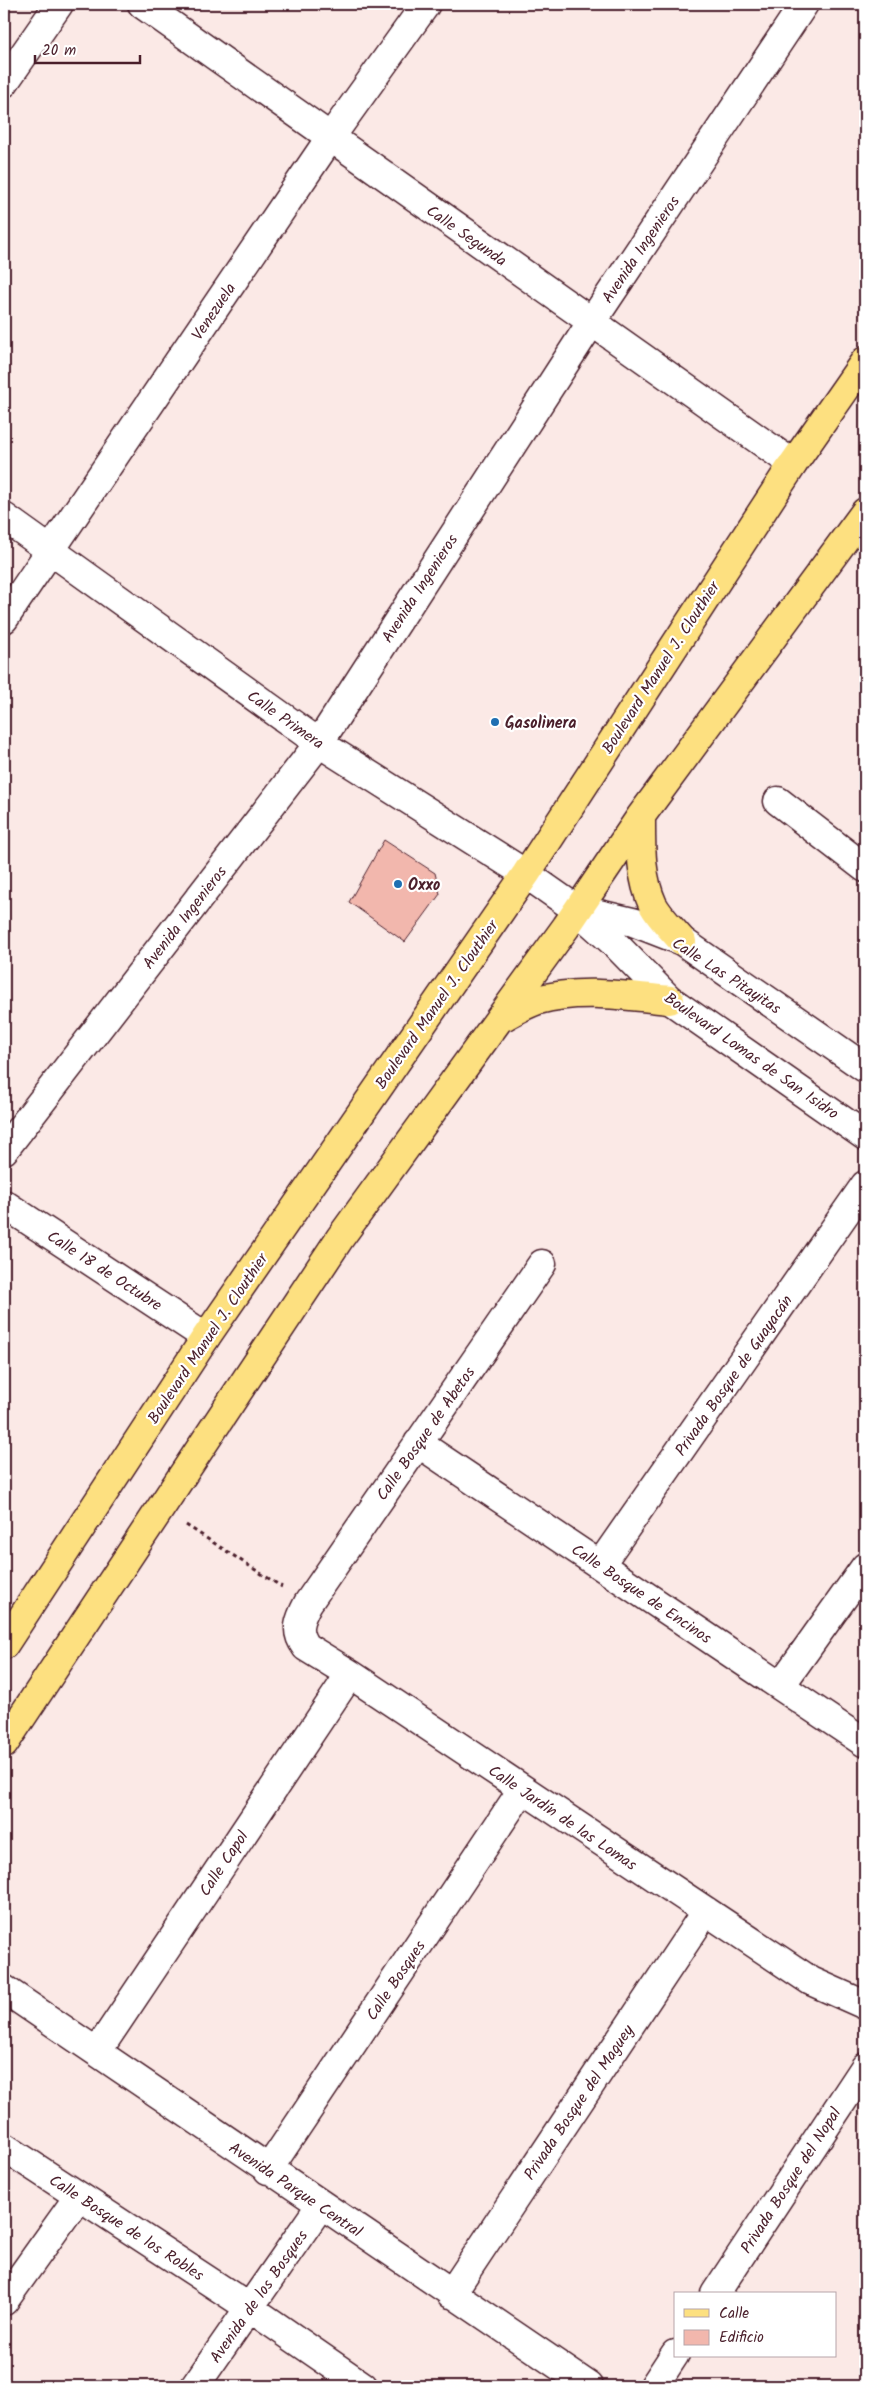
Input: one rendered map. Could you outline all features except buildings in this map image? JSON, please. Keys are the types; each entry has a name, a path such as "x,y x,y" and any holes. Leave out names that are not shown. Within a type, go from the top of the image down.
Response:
{"main road":[{"name":"Boulevard Manuel J. Clouthier","path":"4,1645 206,1337 526,874 792,464 865,361"},
{"path":"4,1744 158,1508 340,1238 566,927 576,909 641,816 865,512"},
{"path":"641,816 645,882 654,906 682,942"},
{"path":"499,1018 538,1000 570,995 616,995 670,1000"}],"street":[{"path":"4,83 59,4"},
{"name":"Calle Segunda","path":"142,4 792,464"},
{"name":"Venezuela","path":"4,619 330,138 426,4"},
{"name":"Avenida Ingenieros","path":"4,1150 319,743 591,323 804,4"},
{"name":"Calle Primera","path":"4,517 319,743 526,874 576,909"},
{"path":"778,801 865,868"},
{"name":"Calle Las Pitayitas","path":"576,909 633,922 682,942 865,1068"},
{"name":"Boulevard Lomas de San Isidro","path":"576,909 614,943 670,1000 865,1136"},
{"name":"Privada Bosque de Guayacán","path":"600,1565 865,1185"},
{"name":"Calle 18 de Octubre","path":"4,1204 206,1337"},
{"name":"Calle Bosque de Abetos","path":"308,1603 542,1264"},
{"name":"Calle Bosque de Encinos","path":"418,1443 865,1743"},
{"path":"781,1685 865,1567"},
{"name":"Calle Jardín de las Lomas","path":"308,1603 299,1619 298,1633 306,1647 350,1674 811,1981 865,2004"},
{"name":"Calle Capol","path":"97,2052 350,1674"},
{"name":"Calle Bosques","path":"268,2170 522,1790"},
{"name":"Privada Bosque del Maguey","path":"451,2294 706,1912"},
{"name":"Avenida Parque Central","path":"4,1989 320,2206 589,2386"},
{"name":"Privada Bosque del Nopal","path":"716,2292 865,2067"},
{"name":"Calle Bosque de los Robles","path":"4,2147 250,2308 363,2386"},
{"path":"4,2302 79,2196"},
{"name":"Avenida de los Bosques","path":"195,2386 320,2206"},
{"path":"654,2386 674,2356"}],"path":[{"path":"158,1508 308,1603"}],"place":[{"name":"Gasolinera","path":"495,722"},
{"name":"Oxxo","path":"398,884"}]}
